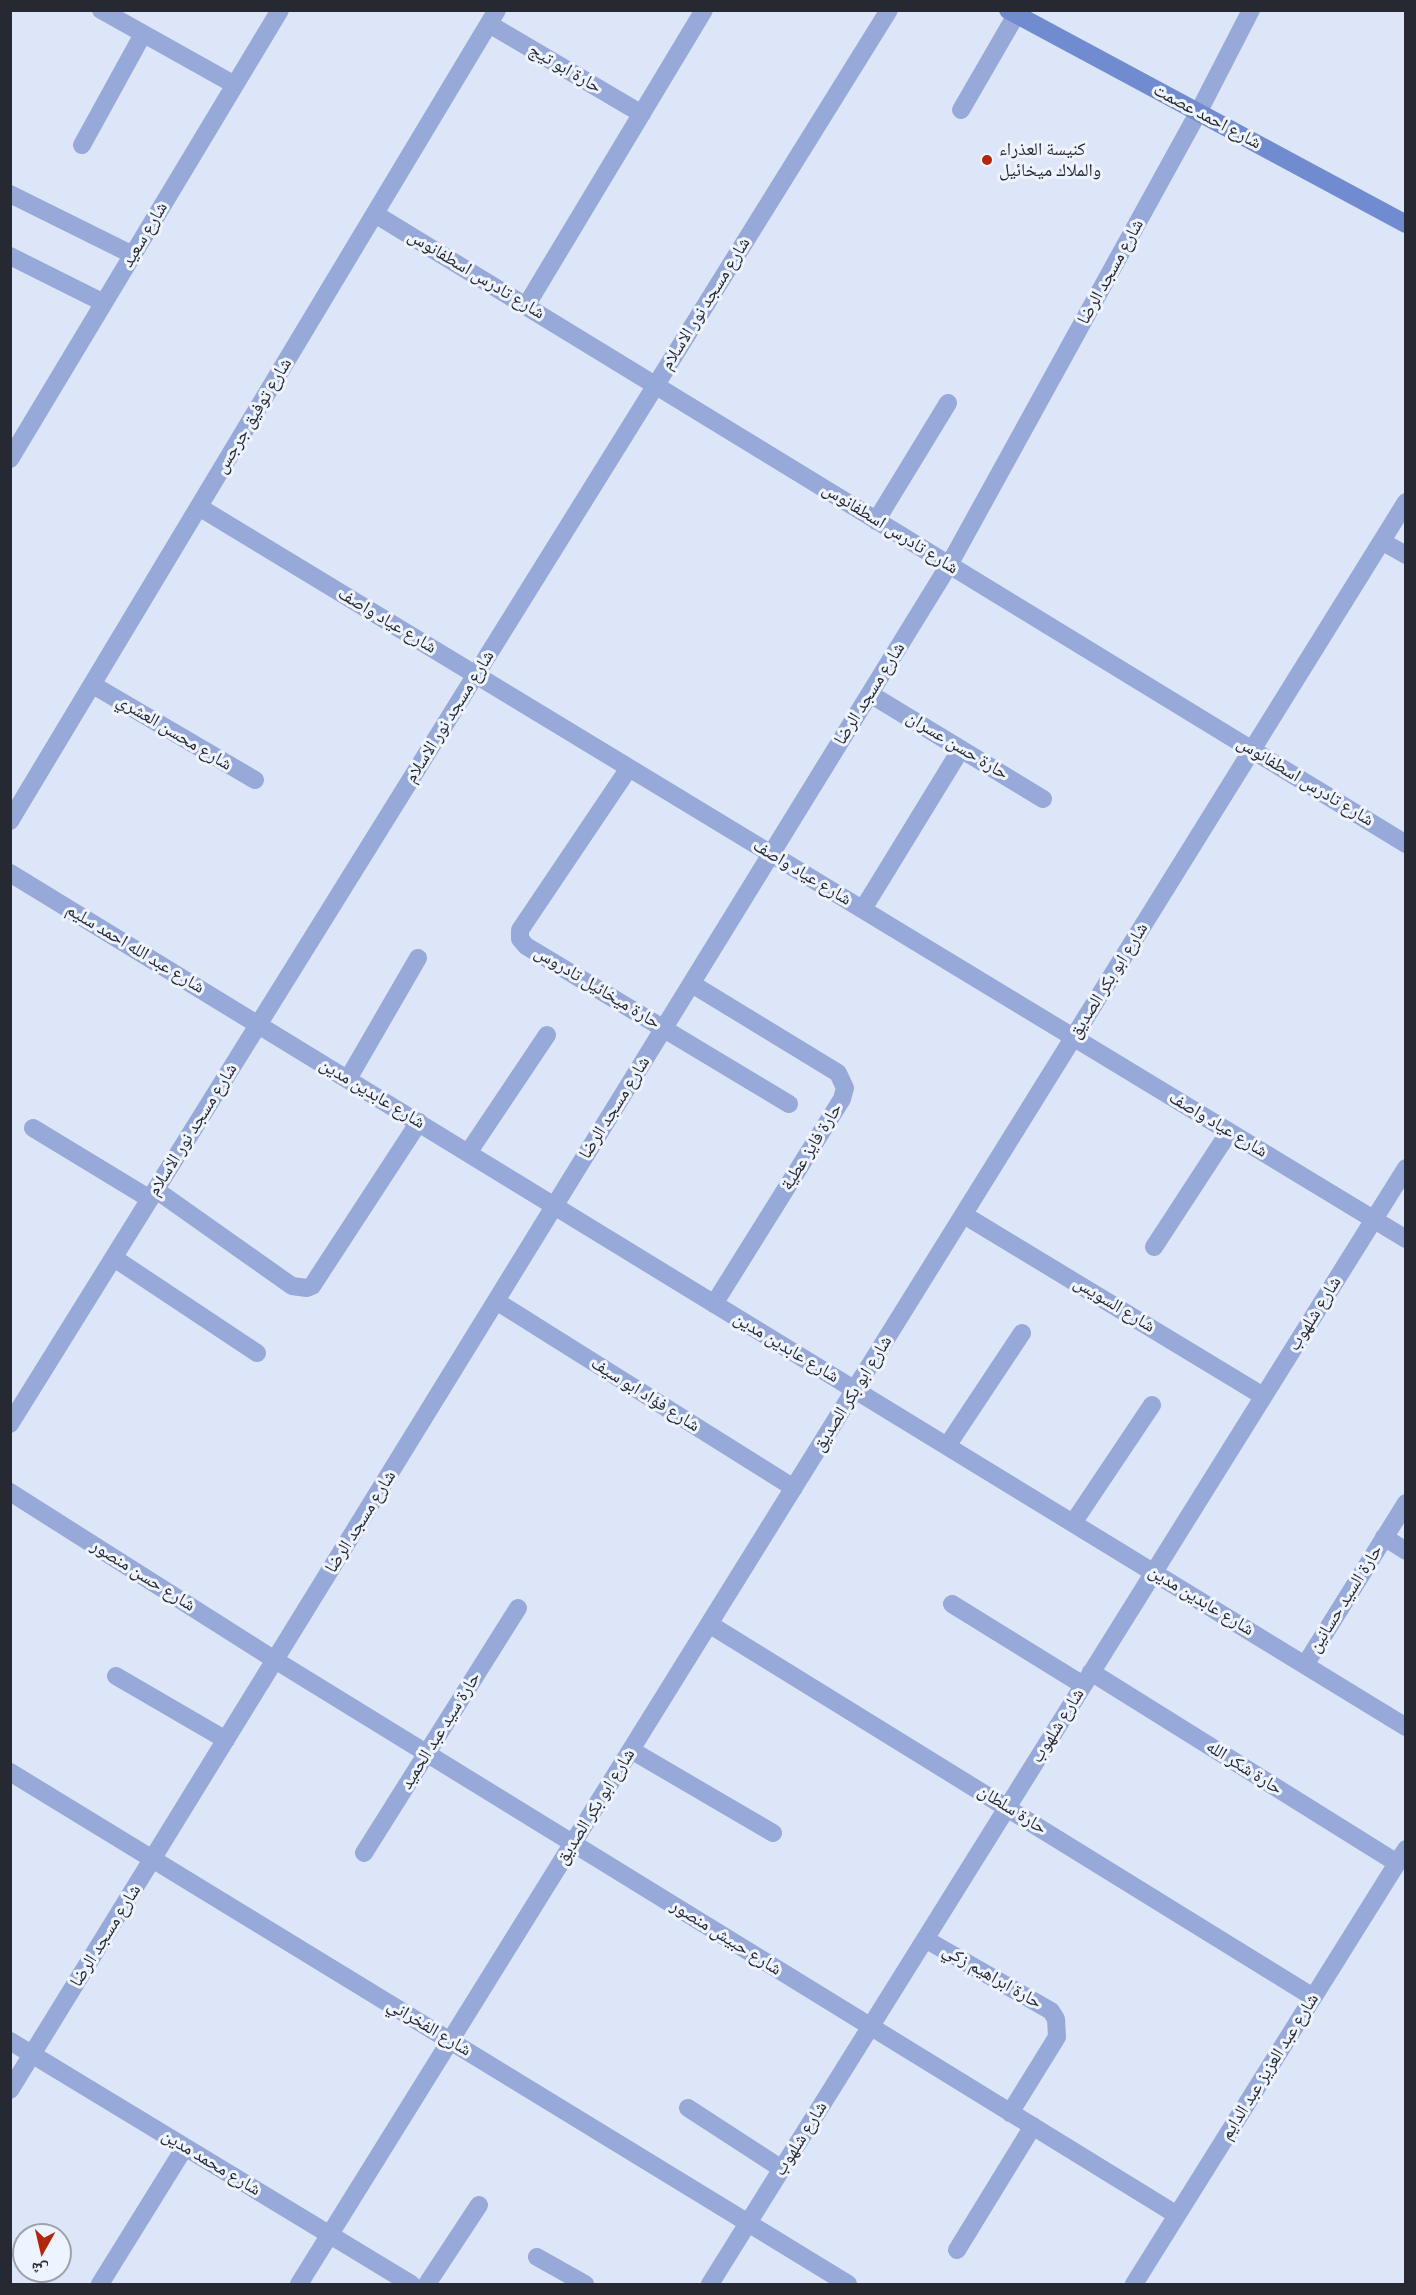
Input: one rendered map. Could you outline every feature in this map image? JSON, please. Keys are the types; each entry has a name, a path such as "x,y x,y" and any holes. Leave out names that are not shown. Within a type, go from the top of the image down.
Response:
{"main road":[{"name":"شارع احمد عصمت","path":"1012,13 1406,224"}],"street":[{"path":"101,10 235,85"},
{"name":"شارع سعيد","path":"10,459 280,10"},
{"path":"526,306 704,10"},
{"name":"شارع مسجد نور الاسلام","path":"10,1424 889,10"},
{"name":"شارع مسجد الرضا","path":"10,2091 949,565 1198,113 1251,10"},
{"path":"961,110 1012,13"},
{"name":"حارة ابو تيج","path":"493,17 642,114"},
{"name":"شارع توفيق جرجس","path":"10,821 493,17"},
{"path":"82,145 143,34"},
{"path":"10,194 133,255"},
{"name":"شارع تادرس اسطفانوس","path":"375,214 1406,844"},
{"path":"10,256 104,303"},
{"path":"876,521 948,403"},
{"name":"شارع ابو بكر الصديق","path":"299,2284 1406,502"},
{"name":"شارع عياد واصف","path":"199,507 1406,1239"},
{"path":"1383,542 1406,555"},
{"name":"شارع محسن العشري","path":"93,685 255,780"},
{"name":"حارة حسن عسران","path":"870,694 1043,799"},
{"path":"863,909 962,749"},
{"name":"حارة ميخائيل تادروس","path":"629,768 519,934 526,945 789,1104"},
{"name":"شارع عبد الله احمد سليم","path":"10,873 259,1025"},
{"path":"348,1079 418,958"},
{"name":"حارة فايز عطية","path":"692,984 838,1073 845,1088 842,1099 714,1304"},
{"name":"شارع عابدين مدين","path":"259,1025 1406,1727"},
{"path":"468,1153 547,1035"},
{"path":"33,1128 153,1194 292,1286 307,1288 312,1286 419,1122"},
{"path":"1154,1247 1229,1132"},
{"name":"شارع شلهوب","path":"710,2284 1406,1168"},
{"name":"شارع السويس","path":"964,1215 1263,1396"},
{"path":"114,1258 257,1353"},
{"name":"شارع فؤاد ابو سيف","path":"496,1301 794,1488"},
{"path":"947,1446 1022,1333"},
{"path":"1073,1523 1152,1405"},
{"name":"شارع حسن منصور","path":"10,1492 275,1660"},
{"name":"حارة السيد حسانين","path":"1305,1665 1406,1503"},
{"path":"1384,1538 1406,1551"},
{"name":"حارة شكر الله","path":"952,1604 1401,1856"},
{"name":"حارة سيد عبد الحميد","path":"364,1853 518,1608"},
{"name":"حارة سلطان","path":"710,1624 1313,1997"},
{"name":"شارع حبيش منصور","path":"275,1660 1177,2215"},
{"path":"116,1676 226,1740"},
{"path":"631,1750 774,1833"},
{"name":"شارع الفخراني","path":"10,1772 848,2284"},
{"name":"شارع عبد العزيز عبد الدايم","path":"1134,2284 1401,1856"},
{"name":"حارة ابراهيم زكي","path":"925,1939 1051,2011 1056,2019 1057,2037 1010,2113"},
{"name":"شارع محمد مدين","path":"10,2041 411,2284"},
{"path":"688,2109 782,2169"},
{"path":"957,2250 1033,2126"},
{"path":"100,2284 185,2147"},
{"path":"427,2284 479,2205"},
{"path":"537,2257 585,2284"}],"place":[{"name":"كنيسة العذراء والملاك ميخائيل","path":"987,160"}]}
